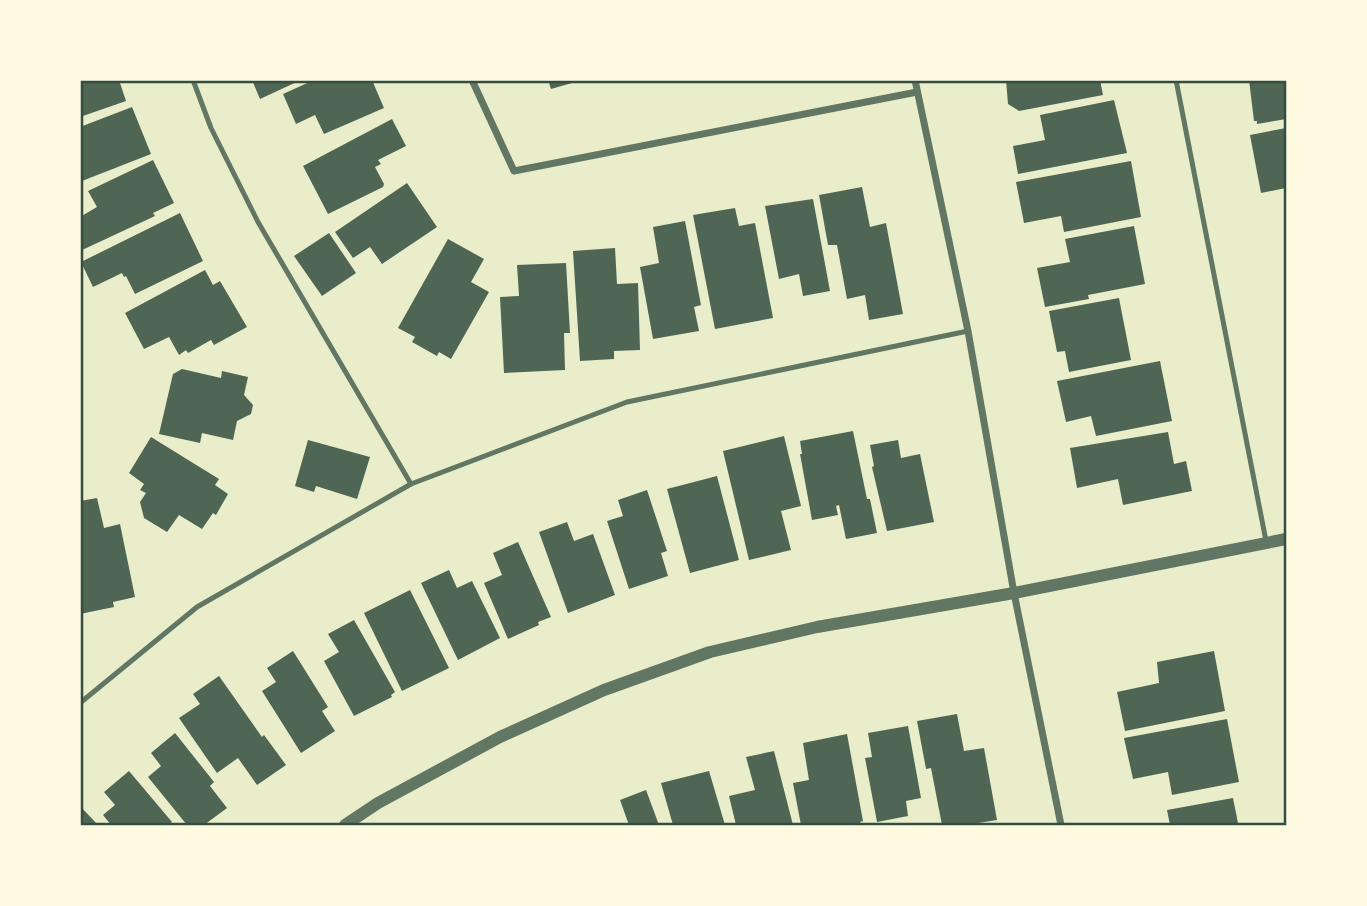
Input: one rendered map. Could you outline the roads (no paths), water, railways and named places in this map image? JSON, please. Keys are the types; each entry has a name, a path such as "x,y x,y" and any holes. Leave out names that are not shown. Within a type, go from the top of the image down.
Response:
{"street":[{"path":"472,80 514,171 918,92"},
{"path":"915,80 968,331 1014,593 1060,825"},
{"path":"345,825 378,803 500,737 604,690 710,652 817,627 1014,593 1286,539"}],"lane":[{"path":"194,80 212,128 258,222 411,484"},
{"path":"1176,80 1266,543"},
{"path":"80,704 197,607 411,484 627,402 968,331"}]}
